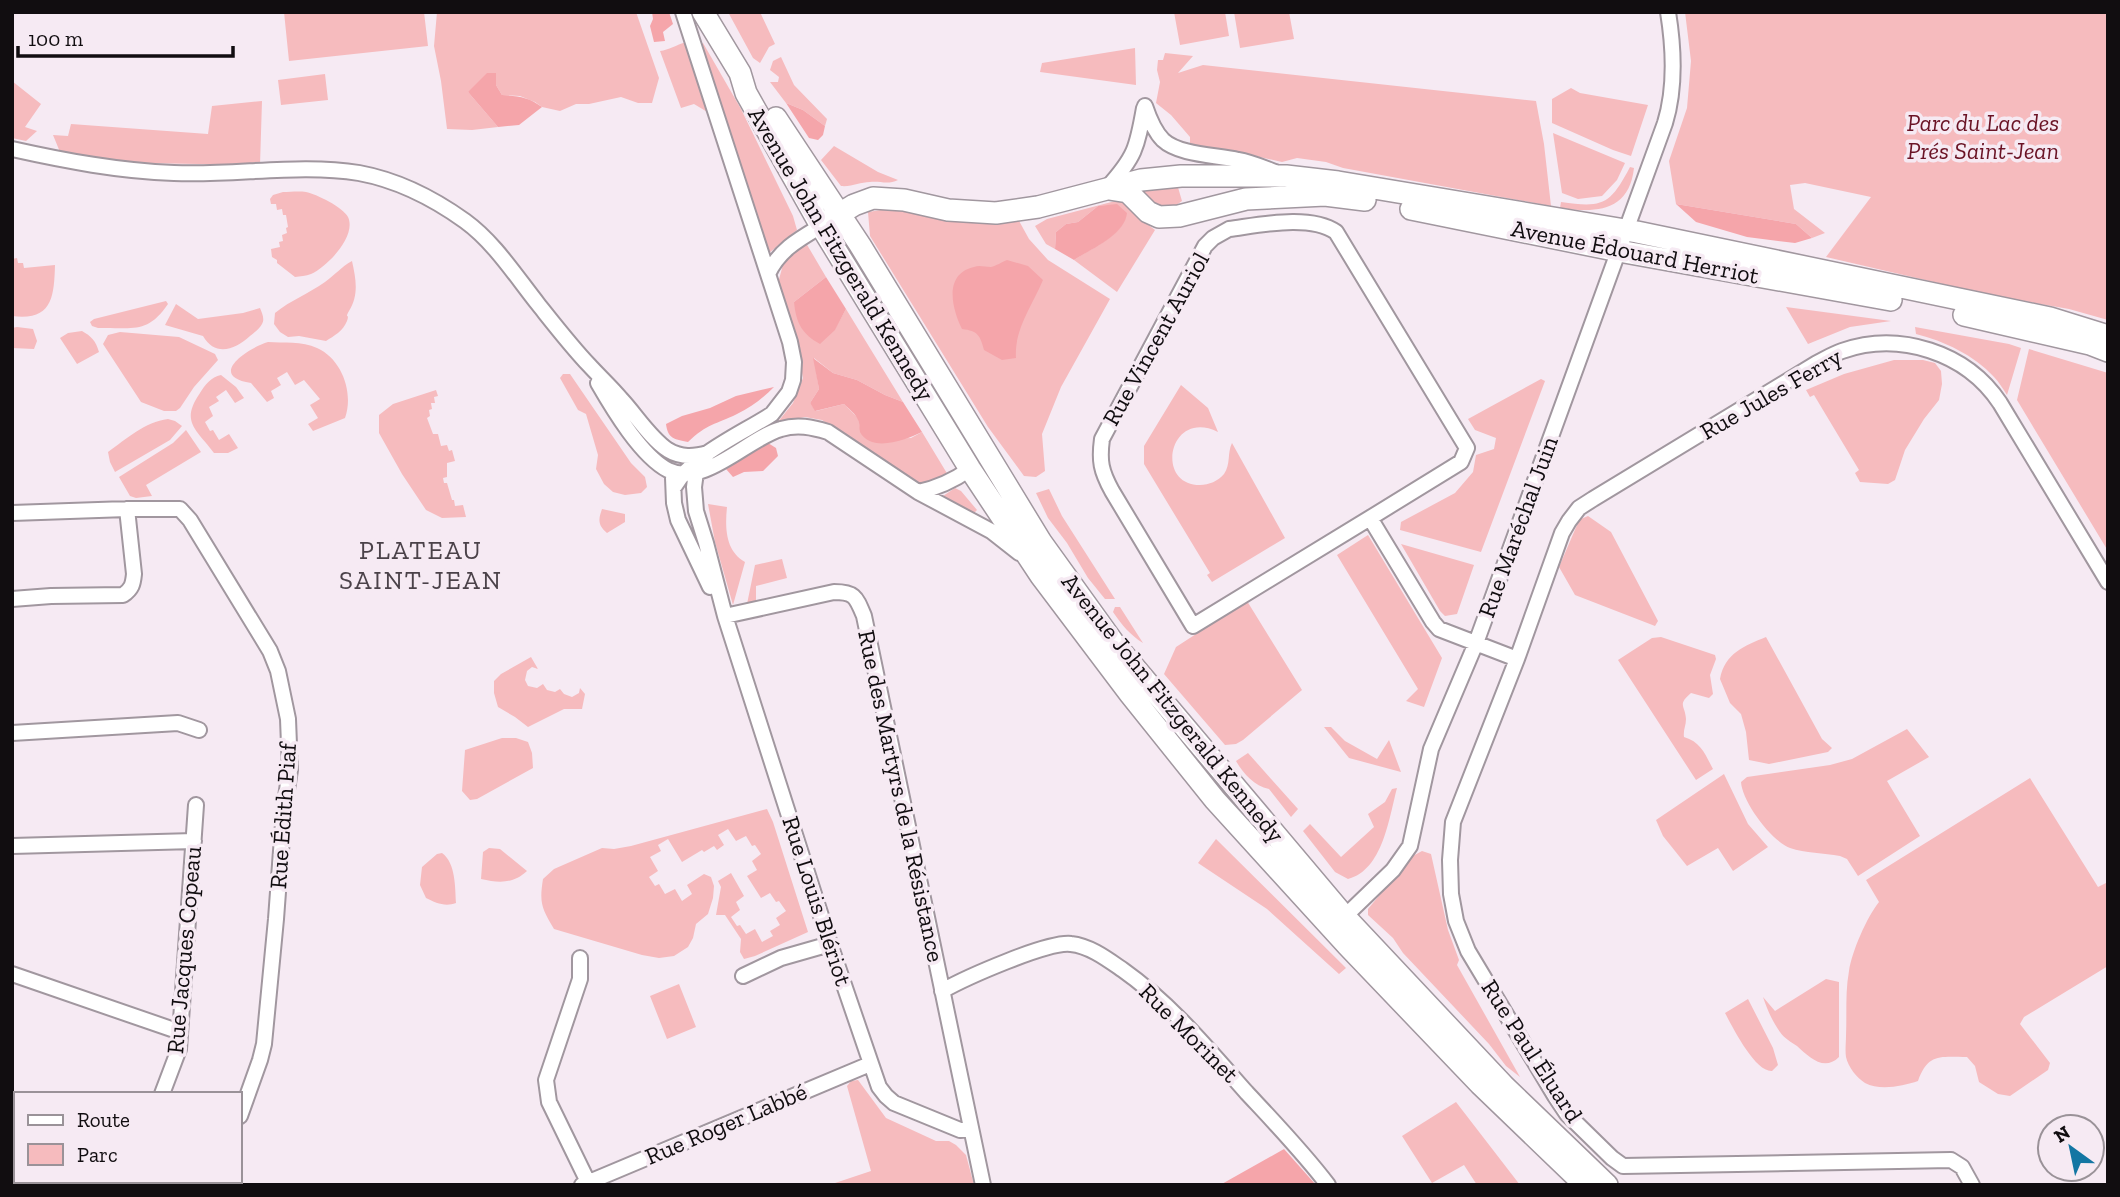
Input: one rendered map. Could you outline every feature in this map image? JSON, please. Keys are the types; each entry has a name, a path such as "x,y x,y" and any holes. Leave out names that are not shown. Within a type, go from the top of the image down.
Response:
{"main road":[{"name":"Avenue John Fitzgerald Kennedy","path":"704,12 740,73 746,93 821,226 970,469 1041,576 1148,717 1207,790 1607,1185"},
{"name":"Avenue John Fitzgerald Kennedy","path":"740,73 755,88 839,214 1041,542 1086,606 1336,919 1480,1084 1585,1185"},
{"name":"Avenue Édouard Herriot","path":"821,226 860,202 880,198 904,200 948,210 996,213 1038,207 1141,180 1207,176 1286,176 1338,182 1627,231 2050,318 2108,336"},
{"path":"1107,188 1128,192 1148,212 1159,217 1186,208 1205,197 1208,191 1207,176"},
{"name":"Avenue Édouard Herriot","path":"1159,217 1179,216 1246,199 1325,195 1387,204 1619,251 1901,302 2090,344 2108,351"},
{"path":"970,469 988,456"},
{"path":"1148,717 1154,712 1163,712 1195,740"},
{"path":"1207,790 1216,781 1218,768"}],"street":[{"name":"Avenue John Fitzgerald Kennedy","path":"680,475 708,453 772,414 789,392 794,362 790,342 683,12"},
{"name":"Rue Maréchal Juin","path":"1336,919 1381,874 1392,859 1404,839 1419,802 1431,749 1476,643 1627,231 1669,108 1673,52 1668,12"},
{"path":"1107,188 1129,163 1134,153 1144,106 1165,142 1185,151 1241,160 1286,176"},
{"path":"12,149 90,166 141,171 177,173 331,170 362,174 394,183 431,199 467,223 492,246 587,363 660,443 679,455 695,457 708,453"},
{"path":"1205,153 1207,176"},
{"name":"Rue Vincent Auriol","path":"1312,222 1327,225 1336,232 1467,448 1461,462 1370,517 1193,626 1104,476 1099,460 1102,439 1205,246 1221,232 1241,227 1312,222"},
{"name":"Avenue Édouard Herriot","path":"768,274 785,250 821,226"},
{"name":"Rue Jules Ferry","path":"1517,660 1562,533 1579,508 1817,363 1840,352 1862,346 1898,344 1933,351 1954,360 1983,381 2000,403 2108,582"},
{"path":"587,363 639,444 680,475"},
{"name":"Avenue John Fitzgerald Kennedy","path":"680,475 720,463 779,429 812,427 835,436 918,492 991,531 1015,548 1041,576"},
{"path":"918,492 936,489 970,469"},
{"name":"Rue Louis Blériot","path":"724,617 678,520 674,503 680,475 694,487 696,511 724,617 879,1087 894,1102 960,1130 970,1129"},
{"name":"Rue Édith Piaf","path":"127,509 172,508 184,512 270,651 283,690 288,719 290,769 266,1021 260,1060 242,1110"},
{"path":"12,513 127,509 134,574 134,584 123,595 12,599"},
{"path":"1370,517 1439,629 1517,660"},
{"name":"Rue des Martyrs de la Résistance","path":"724,617 834,592 846,592 857,598 864,616 983,1185"},
{"name":"Rue Paul Éluard","path":"1517,660 1453,822 1451,894 1456,921 1468,951 1567,1114 1623,1166 1951,1160 1962,1167 1972,1185"},
{"path":"12,733 178,723 199,730"},
{"name":"Rue Jacques Copeau","path":"163,1092 175,1062 180,1032 196,805"},
{"path":"12,846 194,841"},
{"name":"Rue Morinet","path":"942,991 997,966 1054,945 1070,943 1090,949 1163,1001 1289,1138 1328,1185"},
{"path":"743,975 781,958 830,944"},
{"path":"580,958 580,979 546,1080 550,1102 585,1183"},
{"path":"12,975 180,1032"},
{"name":"Rue Roger Labbé","path":"585,1183 870,1064"}],"green space":[{"path":"284,12 424,12 428,46 289,61"},
{"path":"437,12 636,12 659,78 652,103 638,103 621,97 576,104 560,111 542,107 520,96 502,95 496,85 468,92 498,127 447,129 434,46"},
{"path":"728,12 760,12 775,44 769,47 760,63 753,58"},
{"path":"1174,12 1225,12 1229,36 1180,45"},
{"path":"1234,12 1289,12 1294,39 1240,48"},
{"name":"Parc du Lac des Prés Saint-Jean","path":"1685,12 2108,12 2108,320 2069,309 1990,295 1826,257 1871,197 1805,183 1790,185 1794,209 1825,233 1812,238 1796,224 1676,204 1669,161 1687,108 1691,61"},
{"path":"686,42 709,113 694,104 681,108 660,51"},
{"path":"703,43 741,109 793,216 797,230 769,253 700,45"},
{"path":"1135,48 1136,85 1040,72 1042,63"},
{"path":"1165,53 1193,56 1178,73 1203,65 1536,101 1551,206 1343,168 1326,162 1297,158 1282,162 1237,152 1190,146 1190,137 1171,115 1156,103 1160,82 1158,60 1163,60"},
{"path":"781,57 794,85 827,119 825,126 803,110 786,103 770,82 778,82 779,77 770,70 773,61"},
{"path":"325,74 328,100 281,105 278,80"},
{"path":"12,81 41,104 25,127 37,131 26,141 12,138"},
{"path":"1571,88 1580,93 1648,105 1631,156 1552,123 1552,99"},
{"path":"262,101 260,165 141,163 60,152 53,135 68,136 71,124 208,134 212,106"},
{"path":"1553,133 1625,163 1617,180 1602,196 1578,199 1562,193"},
{"path":"834,146 878,172 898,180 841,186 821,160"},
{"path":"1630,167 1634,168 1631,183 1618,201 1598,209 1560,208 1561,202 1596,204 1604,201 1617,189"},
{"path":"1143,184 1177,184 1182,201 1172,208 1162,210 1140,192"},
{"path":"283,192 316,195 335,205 348,217 348,233 339,250 325,265 309,275 295,277 272,257 271,249 280,247 279,242 283,241 282,235 287,233 288,227 286,215 283,215 282,209 277,210 276,204 271,204 270,199"},
{"path":"1119,200 1125,201 1155,230 1117,292 1074,260 1120,228 1126,213 1117,205 1098,206 1078,222 1066,224 1056,232 1055,249 1046,244 1035,226 1047,219"},
{"path":"894,208 1018,219 1029,239 1048,260 1110,299 1061,387 1042,434 1045,471 1036,477 1024,476 988,427 870,236 868,212"},
{"path":"806,243 826,277 794,302 835,329 846,309 903,402 857,380 833,373 814,358 819,389 810,403 816,411 844,404 858,418 861,432 869,440 911,438 922,432 948,475 928,484 915,483 822,420 805,417 777,423 793,403 803,378 795,336 778,283 784,261"},
{"path":"17,258 24,268 55,265 52,297 43,311 35,315 12,316 12,259"},
{"path":"352,261 355,293 347,321 341,330 326,341 299,336 288,337 280,332 274,324 275,313 325,282"},
{"path":"166,301 168,304 160,314 146,325 98,328 90,322 94,319"},
{"path":"176,304 198,319 260,308 263,322 238,345 219,349 208,343 203,336 165,325"},
{"path":"1786,307 1891,321 1850,327 1808,344"},
{"path":"1915,327 2021,348 2007,395 1996,379 1977,362 1948,345 1916,334"},
{"path":"12,328 33,329 37,341 34,349 12,348"},
{"path":"82,331 93,339 99,352 77,364 60,338 68,333"},
{"path":"120,332 179,337 215,354 218,360 180,408 176,411 164,411 141,402 103,344 108,335"},
{"path":"268,342 299,343 326,353 339,368 347,388 345,418 313,431 308,424 318,418 310,405 320,399 304,380 295,385 287,372 277,378 281,385 271,391 274,398 267,402 251,383 232,374 231,369 235,362"},
{"path":"2029,349 2108,373 2108,551 2017,400"},
{"path":"1894,360 1923,360 1935,363 1941,371 1939,400 1905,450 1895,480 1888,484 1860,482 1855,473 1859,470 1814,395 1810,397 1806,390 1844,374"},
{"path":"563,374 570,374 631,463 645,477 647,487 641,493 625,495 613,492 604,484 596,469 598,455 586,414 578,410 560,378"},
{"path":"221,375 236,387 244,398 235,403 226,390 216,397 219,401 209,407 213,416 205,422 210,431 213,430 219,440 229,434 238,448 228,453 214,453 196,431 191,411 206,384"},
{"path":"1541,379 1545,381 1481,552 1400,530 1401,522 1455,493 1473,472 1476,455 1494,449 1496,438 1475,430 1468,419"},
{"path":"1181,385 1208,408 1218,432 1201,427 1188,430 1179,438 1173,450 1177,473 1186,482 1200,485 1216,481 1226,470 1232,443 1285,538 1212,582 1207,575 1210,573 1144,464 1144,446"},
{"path":"436,390 438,396 434,397 435,403 431,403 432,409 429,410 430,416 427,418 433,434 438,434 441,446 447,445 449,451 452,450 455,461 447,463 444,483 447,483 455,506 463,505 466,517 442,518 426,510 379,433 379,415 393,404"},
{"path":"168,419 182,426 170,440 115,472 108,452 144,427"},
{"path":"186,430 201,452 146,485 152,496 130,496 119,477 173,443"},
{"path":"955,488 961,491 977,510 972,515 943,496"},
{"path":"1049,489 1062,516 1115,599 1105,599 1048,518 1036,493"},
{"path":"708,504 727,507 726,522 730,545 733,552 745,562 733,605 715,542"},
{"path":"602,509 625,514 625,522 607,533 600,522"},
{"path":"1588,516 1611,532 1658,621 1655,626 1575,595 1559,567 1577,525 1581,519"},
{"path":"1368,535 1442,658 1424,707 1406,701 1418,689 1337,555"},
{"path":"1401,544 1474,565 1457,614 1445,616 1440,611"},
{"path":"782,559 787,578 756,586 756,602 747,604 755,565"},
{"path":"1247,601 1302,690 1243,740 1225,745 1164,674 1176,647"},
{"path":"1115,607 1120,607 1143,643 1130,633 1113,612"},
{"path":"1661,637 1715,655 1716,659 1710,675 1713,694 1709,698 1691,693 1683,703 1686,719 1684,737 1699,745 1713,769 1696,780 1618,660 1652,638"},
{"path":"1766,637 1822,739 1832,748 1828,752 1769,764 1749,760 1741,714 1730,703 1720,679 1731,657 1743,647"},
{"path":"531,657 538,669 532,667 527,671 525,680 528,686 537,688 543,684 547,690 555,692 560,689 572,697 579,693 580,688 585,694 582,709 564,709 528,727 498,707 494,681"},
{"path":"1324,727 1331,727 1345,741 1377,759 1389,740 1401,772 1349,758"},
{"path":"1907,729 1929,757 1887,781 1920,836 1858,876 1847,859 1840,856 1802,851 1782,844 1766,829 1746,799 1741,782 1747,777 1830,765 1852,759"},
{"path":"502,738 516,738 528,742 533,768 477,799 470,800 462,791 465,750"},
{"path":"1248,753 1298,809 1291,817 1269,789 1254,782 1239,766 1236,761"},
{"path":"1724,774 1748,824 1768,847 1733,871 1718,848 1687,866 1663,836 1656,820"},
{"path":"2030,778 2098,887 2106,883 2108,886 2108,966 2024,1017 2020,1024 2050,1063 2048,1070 2010,1096 1998,1094 1979,1082 1975,1066 1967,1057 1936,1058 1926,1065 1918,1081 1906,1085 1884,1087 1865,1083 1851,1068 1846,1049 1847,987 1851,963 1865,925 1879,902 1866,880"},
{"path":"1397,788 1383,841 1369,865 1360,874 1348,879 1335,872 1303,831 1310,824 1341,857 1374,827 1368,814 1385,802 1392,789"},
{"path":"767,809 808,932 755,956 744,959 740,952 741,939 725,915 716,915 721,887 718,881 731,873 744,896 736,902 740,910 731,917 746,934 755,929 762,942 773,936 770,931 780,925 776,918 786,911 770,893 761,898 747,876 757,870 752,861 761,854 746,836 736,841 728,829 718,835 724,845 717,850 714,846 704,852 702,850 682,862 668,839 658,845 661,851 650,857 658,871 649,877 655,886 659,884 665,894 675,889 682,901 692,894 687,885 704,874 711,877 714,886 708,914 696,924 688,947 674,956 659,958 642,955 554,929 542,906 543,879 554,869 602,848 631,846"},
{"path":"1216,839 1346,968 1339,974 1267,909 1198,863"},
{"path":"489,848 500,849 527,871 506,881 481,879 483,852"},
{"path":"1422,851 1431,854 1448,930 1459,960 1457,965 1520,1077 1506,1066 1489,1044 1403,953 1393,938 1368,915 1368,909 1411,857"},
{"path":"442,853 447,857 454,876 456,903 448,905 426,898 420,885 422,867"},
{"path":"1826,979 1839,982 1839,1057 1822,1063 1784,1036 1772,1019 1763,997 1775,1011"},
{"path":"679,984 696,1027 667,1039 650,996"},
{"path":"1748,999 1773,1048 1778,1065 1772,1071 1765,1069 1752,1057 1725,1013"},
{"path":"858,1080 886,1118 936,1141 949,1141 956,1145 966,1155 974,1185 835,1185 871,1171 847,1086 851,1081"},
{"path":"1456,1102 1520,1185 1477,1185 1464,1165 1432,1183 1402,1136"}],"shaded area":[{"path":"652,12 669,12 673,24 663,32 665,41 654,42 650,26"},
{"path":"487,73 496,73 496,85 502,95 533,101 542,107 519,125 498,127 468,92"},
{"path":"786,103 803,110 825,126 823,135 818,140 809,138"},
{"path":"1117,204 1127,213 1125,221 1106,241 1074,260 1055,249 1056,232 1066,224 1078,222 1098,206"},
{"path":"1676,204 1796,224 1812,238 1795,243 1747,237 1696,222"},
{"path":"1007,260 1028,266 1043,280 1021,328 1016,358 1002,360 984,350 980,337 975,333 962,329 955,312 953,293 954,284 964,271 976,266 991,267"},
{"path":"826,277 846,309 835,330 820,344 801,327 794,302"},
{"path":"813,358 833,373 857,380 903,402 922,432 889,443 872,442 860,432 857,418 844,404 815,411 810,403 819,389"},
{"path":"774,387 748,408 706,428 688,442 675,439 668,433 666,424 682,416 710,408 736,396"},
{"path":"768,443 776,448 778,456 763,471 744,472 733,477 726,469"},
{"path":"1284,1149 1316,1185 1220,1185"}],"district":[{"name":"PLATEAU SAINT-JEAN","path":"421,565"}]}
